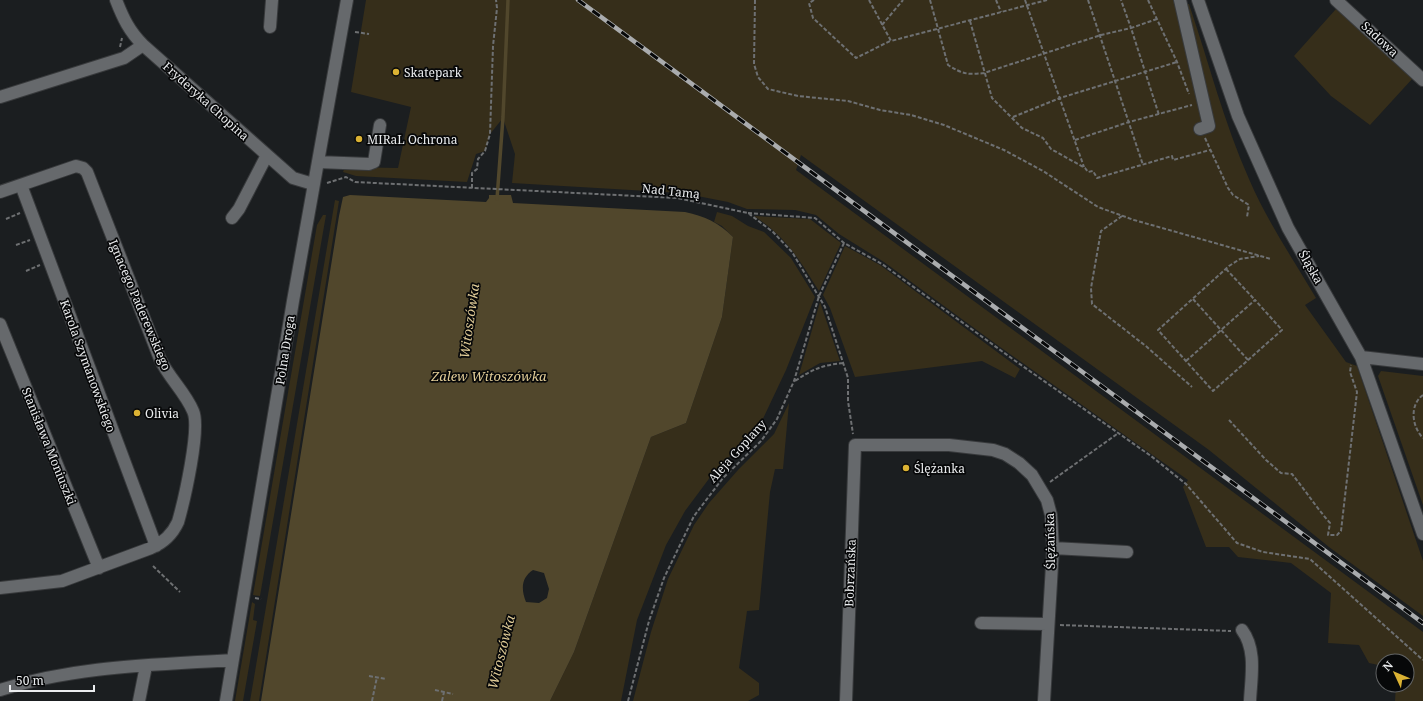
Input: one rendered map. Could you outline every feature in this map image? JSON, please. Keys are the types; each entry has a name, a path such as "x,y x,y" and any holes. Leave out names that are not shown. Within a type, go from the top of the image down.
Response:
{"street":[{"name":"Fryderyka Chopina","path":"116,0 122,17 131,33 293,178 313,184"},
{"path":"270,27 272,0"},
{"name":"Polna Droga","path":"226,701 313,184 347,0"},
{"path":"1180,0 1209,126 1200,129"},
{"name":"Śląska","path":"1198,0 1238,116 1288,228 1357,359 1423,534"},
{"name":"Sadowa","path":"1336,0 1423,80"},
{"path":"0,97 124,58 143,44"},
{"path":"318,162 363,164 374,162 380,125"},
{"path":"232,218 239,208 267,155"},
{"name":"Ignacego Paderewskiego","path":"0,192 76,166 83,168 87,172 160,359 194,413 196,434 178,522 170,536 156,546 62,581 0,588"},
{"name":"Karola Szymanowskiego","path":"21,185 156,546"},
{"name":"Stanisława Moniuszki","path":"0,324 99,568"},
{"path":"1357,359 1423,364"},
{"name":"Ślężańska","path":"855,445 950,445 993,450 1005,454 1019,463 1032,475 1041,489 1051,515 1052,548 1044,701"},
{"name":"Bobrzańska","path":"846,701 855,445"},
{"path":"1052,548 1126,552"},
{"path":"981,623 1047,624"},
{"path":"1242,630 1247,637 1251,649 1250,701"},
{"path":"0,690 23,682 82,671 232,660"},
{"path":"139,701 146,666"}],"path":[{"path":"472,188 472,173 477,169 478,159 485,151 490,134 493,46 497,8 496,0"},
{"path":"755,0 754,64 758,77 768,89 798,96 848,101 880,110 911,115 944,125 1004,150 1043,171 1098,207 1122,216 1271,259"},
{"path":"814,0 809,3 812,18 856,58 891,41 1047,0"},
{"path":"869,0 891,41"},
{"path":"882,25 903,0"},
{"path":"930,0 948,65 960,73 971,74 984,73 1101,34 1130,28 1158,19"},
{"path":"996,0 1001,12"},
{"path":"1025,0 1084,168"},
{"path":"1088,0 1117,81 1143,165"},
{"path":"1121,0 1144,73 1160,115"},
{"path":"970,20 992,98 1013,117 1022,128 1043,138 1051,149 1084,168 1088,172 1093,171 1097,178 1172,156 1174,160 1210,150"},
{"path":"355,32 370,34"},
{"path":"119,49 122,41 121,36"},
{"path":"1013,117 1060,98 1177,62"},
{"path":"1075,140 1129,122 1193,105"},
{"name":"Nad Tamą","path":"327,183 346,177 355,182 677,198 748,213 773,232 792,252 825,307 848,378 848,401 855,445"},
{"path":"6,219 23,212"},
{"path":"748,213 815,218 844,242 882,264 1117,434 1151,456 1186,484 1237,542 1263,552 1310,559 1423,660"},
{"path":"1122,216 1102,231 1092,288 1092,304 1147,347 1192,387"},
{"path":"16,245 33,239"},
{"name":"Aleja Goplany","path":"628,701 648,621 664,578 694,516 723,478 761,442 777,419 794,381 819,296 844,242"},
{"path":"1226,269 1282,330 1213,391 1158,330 1226,269 1240,260 1261,256"},
{"path":"26,271 43,264"},
{"path":"1193,298 1248,360"},
{"path":"1186,361 1255,300"},
{"path":"1230,420 1266,460 1281,473 1292,474 1303,487 1313,504 1330,523 1328,535 1337,535 1341,531 1357,392 1350,372 1357,359"},
{"path":"794,381 814,369 826,364 844,363"},
{"path":"1423,395 1417,403 1413,419 1420,435 1423,438"},
{"path":"1041,489 1117,434"},
{"path":"153,566 180,592"},
{"path":"255,598 261,599"},
{"path":"1047,624 1242,630"},
{"path":"369,676 386,679"},
{"path":"372,701 377,677"},
{"path":"435,690 453,694"},
{"path":"442,701 444,692"}],"shaded area":[{"path":"366,0 1175,0 1180,3 1189,4 1224,115 1249,179 1272,225 1316,298 1305,305 1346,362 1357,366 1423,561 1423,616 1329,547 1209,450 801,155 796,170 1423,632 1423,701 1395,701 1396,693 1415,693 1415,653 1375,653 1375,664 1369,663 1359,645 1328,643 1331,593 1291,563 1238,557 1229,547 1206,547 1183,487 1188,480 1000,347 884,262 839,234 816,215 795,210 747,209 728,202 682,193 512,183 515,154 503,118 490,134 485,151 476,154 467,182 356,176 343,172 345,167 398,168 411,107 351,92"},
{"path":"1336,9 1413,78 1370,125 1331,96 1294,56"},
{"path":"335,200 339,201 259,701 250,701"},
{"path":"717,212 732,216 748,226 764,232 791,258 815,297 786,370 759,427 714,472 685,511 666,545 637,620 621,701 550,701 574,652 651,437 686,423 722,317 733,237 722,226 714,222"},
{"path":"323,215 326,215 260,596 253,595 317,225"},
{"path":"754,216 810,219 841,243 819,291 791,249 775,232"},
{"path":"845,246 880,265 1020,369 1015,378 982,361 855,377 830,308 823,295"},
{"path":"820,302 840,361 820,363 799,375"},
{"path":"1381,371 1423,376 1423,505 1378,376"},
{"path":"789,403 783,469 775,469 770,492 759,610 747,611 739,668 759,683 759,695 748,701 633,701 651,632 668,579 694,525 709,503 738,470 774,434"},
{"path":"252,602 255,604 253,620 257,621 243,701 235,701"}],"water":[{"name":"Zalew Witoszówka","path":"350,195 486,202 489,195 511,195 513,203 685,212 711,221 733,237 722,317 686,423 651,437 574,652 550,701 261,701 343,197","holes":["533,570 544,573 549,589 547,598 539,603 526,602 523,593 524,580"]}],"waterway":[{"name":"Witoszówka","path":"497,199 503,117 508,0"}],"railway":[{"path":"578,0 1423,623"}],"place":[{"name":"Skatepark","path":"396,72"},
{"name":"MIRaL Ochrona","path":"359,139"},
{"name":"Olivia","path":"137,413"},
{"name":"Ślężanka","path":"906,468"}]}
